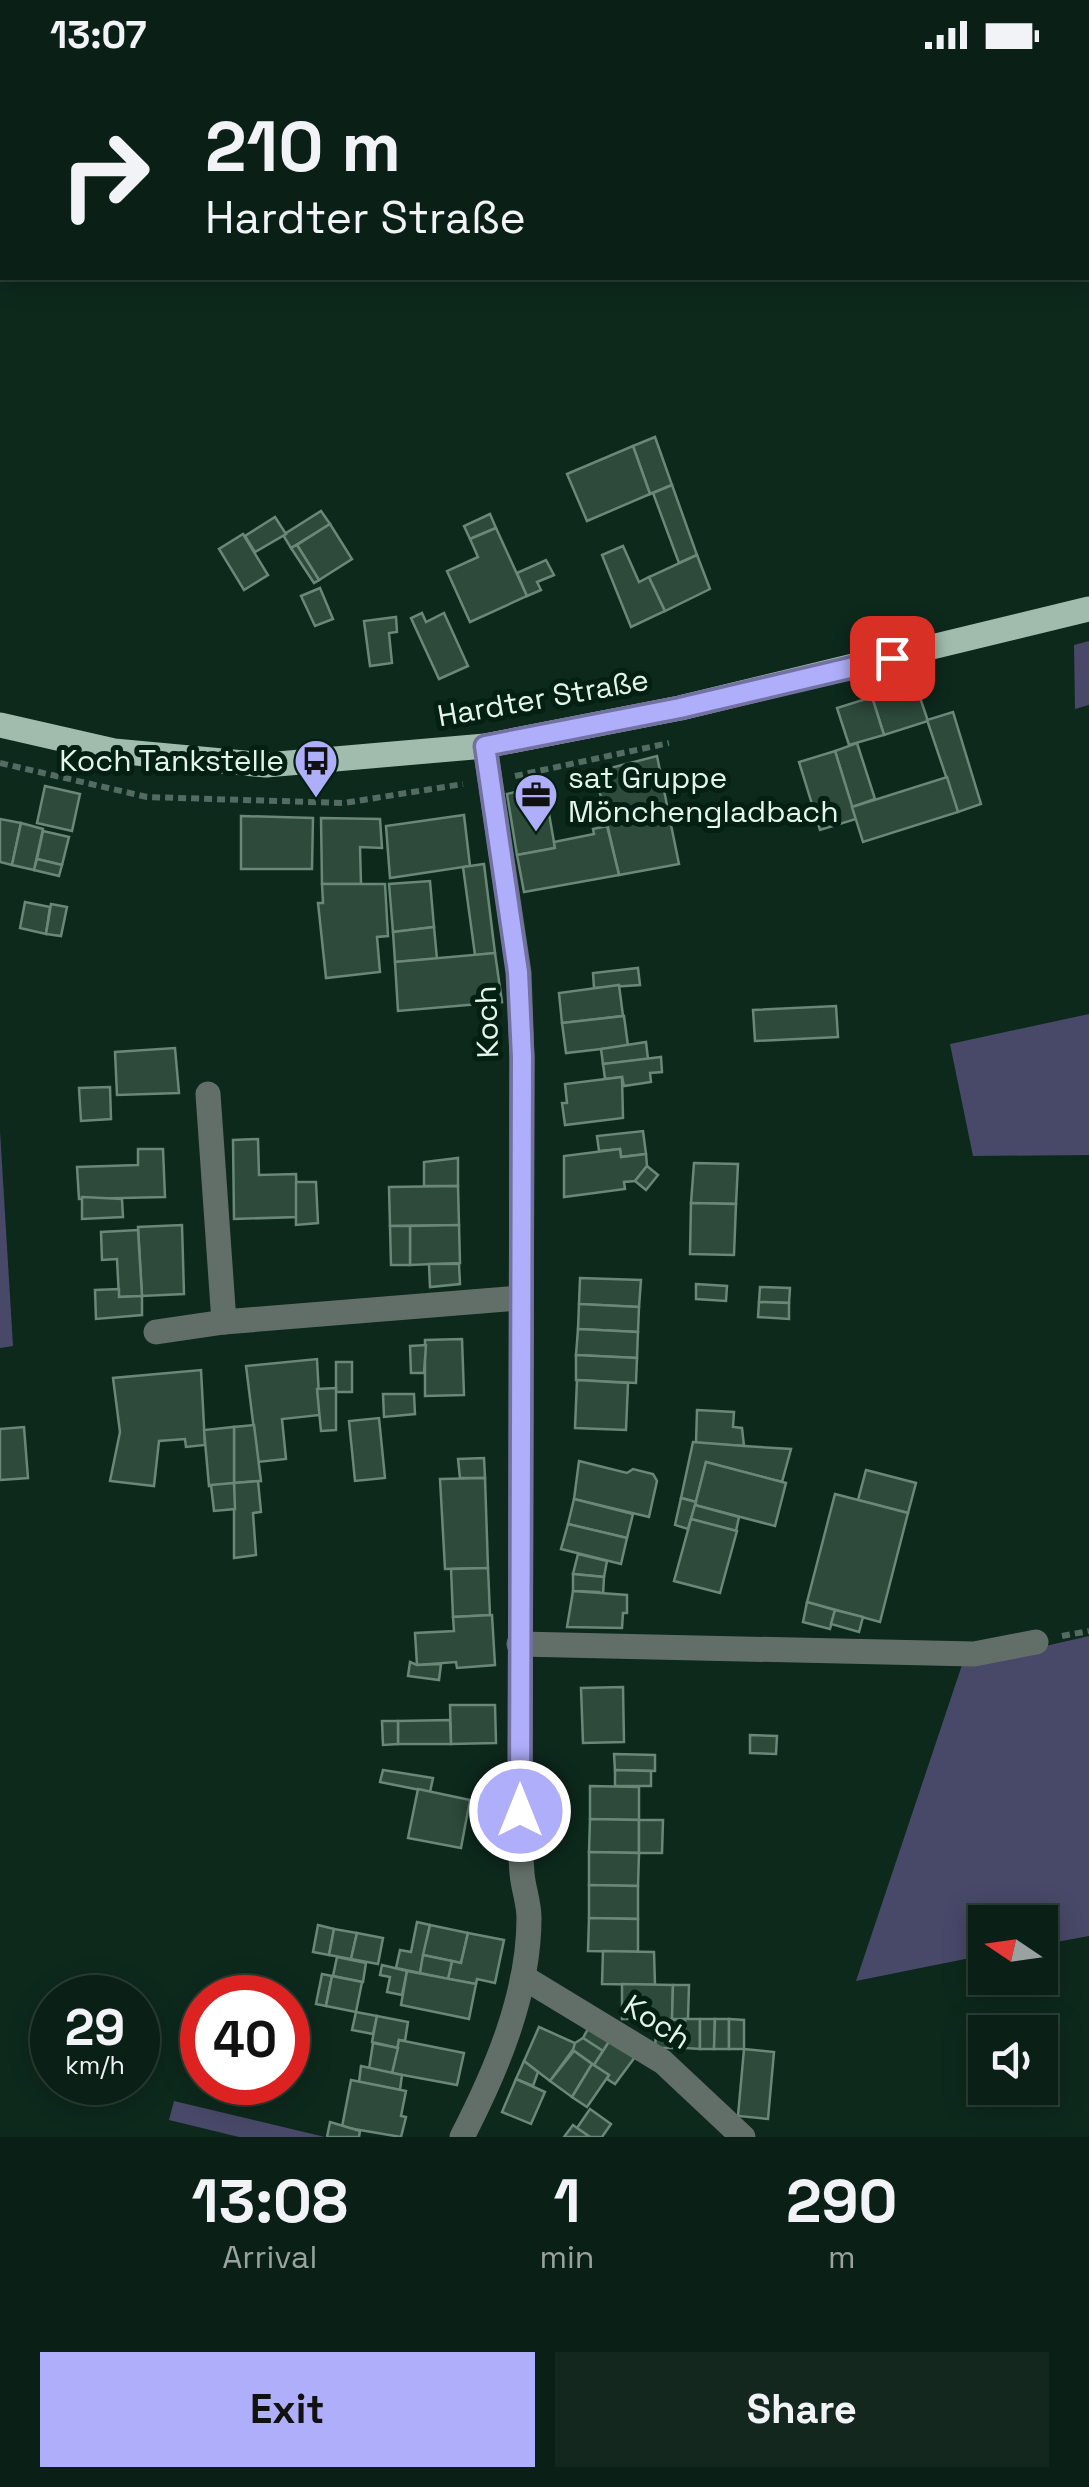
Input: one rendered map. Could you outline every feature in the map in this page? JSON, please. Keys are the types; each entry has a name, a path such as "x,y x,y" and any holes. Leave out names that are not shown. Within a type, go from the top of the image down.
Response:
{"main road":[{"name":"Hardter Straße","path":"0,725 114,751 266,764 485,746 680,708 1089,610"}],"street":[{"name":"Koch","path":"462,2137 485,2092 523,1976 530,1916 522,1870 522,1134 518,972 485,746"},
{"path":"208,1094 224,1322"},
{"path":"156,1332 224,1322 519,1298"},
{"path":"520,1644 974,1654 1036,1642"},
{"name":"Koch","path":"523,1976 663,2062 743,2137"}],"shaded area":[{"path":"1089,641 1089,705 1075,709 1074,645"},
{"path":"1089,1014 1089,1155 973,1156 950,1044"},
{"path":"0,1131 13,1346 0,1348"},
{"path":"1089,1636 1089,1936 1058,1942 1058,1905 968,1905 968,1958 856,1981 962,1665"},
{"path":"174,2101 325,2137 239,2137 169,2120"}],"building":[{"path":"655,437 672,485 650,494 633,446"},
{"path":"633,446 650,494 587,521 567,474"},
{"path":"672,485 697,555 679,563 653,493"},
{"path":"321,511 330,524 291,548 283,535"},
{"path":"490,514 496,528 470,539 464,526"},
{"path":"275,517 286,534 255,552 245,536"},
{"path":"330,524 352,559 319,580 297,545"},
{"path":"496,528 527,596 470,622 447,571 478,557 470,539"},
{"path":"243,534 268,575 244,590 219,549"},
{"path":"297,545 319,580 314,583 291,548"},
{"path":"623,546 639,582 649,577 665,611 631,627 602,555"},
{"path":"697,555 710,589 665,611 649,577"},
{"path":"546,560 554,575 537,582 541,590 527,596 517,573"},
{"path":"320,588 333,619 315,626 301,596"},
{"path":"422,613 426,622 444,613 468,666 439,679 411,618"},
{"path":"396,617 397,632 389,633 392,663 370,666 364,621"},
{"path":"915,683 928,721 884,735 872,697"},
{"path":"872,697 884,735 849,745 837,708"},
{"path":"953,712 981,804 958,812 927,720"},
{"path":"857,743 875,799 852,807 835,751"},
{"path":"835,751 856,819 820,830 799,762"},
{"path":"657,756 679,864 619,875 595,772"},
{"path":"947,777 958,812 863,842 852,807"},
{"path":"544,785 555,848 517,855 507,794"},
{"path":"45,786 80,794 72,831 37,823"},
{"path":"464,815 470,866 390,878 386,826"},
{"path":"241,816 313,818 312,869 241,869"},
{"path":"321,818 380,819 382,848 360,847 361,884 322,884"},
{"path":"0,819 21,823 12,865 0,862"},
{"path":"21,823 43,829 34,870 12,865"},
{"path":"607,826 619,875 524,892 517,855 555,848 554,842 594,834 593,829"},
{"path":"43,831 69,837 62,865 37,859"},
{"path":"37,859 62,865 59,876 34,870"},
{"path":"484,864 495,953 475,955 463,867"},
{"path":"430,881 434,927 393,932 389,884"},
{"path":"322,884 385,884 388,936 377,937 380,972 326,978 318,903 323,903"},
{"path":"25,902 50,907 46,934 20,928"},
{"path":"51,904 67,907 61,936 46,934"},
{"path":"434,927 437,959 395,962 393,932"},
{"path":"495,953 502,1002 398,1011 395,962"},
{"path":"638,968 640,985 594,988 593,973"},
{"path":"619,985 623,1016 562,1023 559,993"},
{"path":"836,1006 838,1037 755,1041 753,1010"},
{"path":"624,1016 628,1046 566,1053 562,1023"},
{"path":"646,1042 648,1059 603,1064 601,1049"},
{"path":"175,1048 179,1093 117,1095 115,1052"},
{"path":"661,1057 662,1072 650,1073 651,1082 624,1086 622,1077 605,1079 603,1064"},
{"path":"622,1077 623,1118 565,1125 565,1084"},
{"path":"110,1087 111,1119 81,1121 79,1088"},
{"path":"643,1131 646,1154 621,1157 620,1149 599,1151 597,1136"},
{"path":"258,1139 259,1175 296,1174 298,1217 234,1219 233,1140"},
{"path":"138,1149 163,1149 165,1197 79,1199 77,1167 138,1165"},
{"path":"620,1149 621,1157 646,1154 647,1166 635,1181 624,1182 625,1189 564,1197 564,1156"},
{"path":"458,1158 458,1186 424,1186 424,1162"},
{"path":"694,1163 738,1164 736,1204 691,1203"},
{"path":"647,1166 658,1175 646,1190 635,1181"},
{"path":"296,1182 316,1182 318,1223 296,1225"},
{"path":"458,1186 459,1225 390,1226 389,1187"},
{"path":"82,1197 122,1199 123,1217 82,1219"},
{"path":"691,1203 736,1204 734,1255 690,1254"},
{"path":"182,1225 184,1294 142,1296 138,1227"},
{"path":"459,1225 460,1263 410,1265 410,1226"},
{"path":"390,1226 410,1226 410,1265 391,1265"},
{"path":"138,1230 142,1296 119,1297 117,1259 102,1260 101,1232"},
{"path":"429,1264 459,1264 460,1284 430,1287"},
{"path":"580,1278 641,1280 639,1307 579,1304"},
{"path":"696,1284 727,1286 726,1301 696,1299"},
{"path":"760,1287 790,1288 789,1303 759,1302"},
{"path":"119,1289 119,1297 142,1296 142,1315 96,1319 95,1290"},
{"path":"759,1302 789,1303 789,1319 758,1317"},
{"path":"579,1304 639,1307 638,1332 578,1329"},
{"path":"578,1329 638,1332 637,1358 576,1355"},
{"path":"462,1339 464,1395 425,1396 425,1340"},
{"path":"426,1345 424,1373 411,1373 410,1346"},
{"path":"576,1355 637,1358 636,1383 576,1380"},
{"path":"317,1359 320,1415 282,1419 286,1459 258,1462 246,1366"},
{"path":"336,1362 352,1362 352,1392 336,1392"},
{"path":"201,1370 205,1445 186,1447 185,1439 159,1441 154,1486 110,1481 120,1432 113,1378"},
{"path":"577,1380 628,1383 626,1430 575,1428"},
{"path":"336,1388 336,1430 321,1431 317,1389"},
{"path":"383,1394 414,1394 415,1414 384,1417"},
{"path":"697,1410 734,1412 733,1427 742,1428 744,1446 696,1443"},
{"path":"379,1418 385,1478 355,1481 349,1421"},
{"path":"254,1425 261,1481 234,1483 234,1427"},
{"path":"24,1427 28,1478 0,1480 0,1429"},
{"path":"234,1427 234,1483 209,1486 204,1430"},
{"path":"693,1442 791,1449 782,1482 706,1462 696,1502 681,1498"},
{"path":"484,1458 485,1478 460,1478 458,1459"},
{"path":"579,1461 627,1473 633,1469 653,1474 657,1481 649,1517 574,1499"},
{"path":"706,1462 786,1483 775,1526 695,1505"},
{"path":"866,1470 916,1483 908,1513 858,1500"},
{"path":"485,1478 488,1568 445,1569 440,1479"},
{"path":"258,1481 261,1512 253,1513 256,1555 234,1558 234,1483"},
{"path":"234,1483 235,1509 214,1511 211,1485"},
{"path":"835,1494 908,1513 880,1622 807,1602"},
{"path":"681,1498 696,1502 688,1529 675,1525"},
{"path":"574,1499 633,1514 627,1538 568,1524"},
{"path":"695,1505 739,1517 736,1531 691,1519"},
{"path":"691,1519 737,1531 720,1593 674,1581"},
{"path":"568,1524 627,1538 621,1564 561,1549"},
{"path":"578,1554 607,1561 604,1577 573,1574"},
{"path":"488,1568 490,1615 453,1617 451,1569"},
{"path":"573,1574 604,1577 603,1595 573,1591"},
{"path":"573,1591 627,1595 622,1628 567,1627"},
{"path":"807,1602 835,1610 830,1629 803,1622"},
{"path":"835,1610 863,1617 859,1632 831,1624"},
{"path":"492,1615 495,1665 417,1665 415,1633 454,1631 453,1617"},
{"path":"410,1662 441,1664 439,1680 408,1676"},
{"path":"623,1687 624,1742 583,1743 581,1688"},
{"path":"450,1705 495,1705 496,1743 451,1744"},
{"path":"450,1720 451,1744 398,1744 398,1721"},
{"path":"382,1721 398,1721 398,1744 383,1745"},
{"path":"750,1735 777,1736 776,1754 750,1753"},
{"path":"614,1754 655,1755 655,1771 615,1770"},
{"path":"383,1770 433,1778 430,1792 380,1782"},
{"path":"615,1770 651,1771 651,1786 615,1786"},
{"path":"590,1786 639,1787 639,1820 590,1819"},
{"path":"418,1789 470,1800 461,1848 408,1838"},
{"path":"590,1819 639,1820 639,1853 589,1852"},
{"path":"639,1820 663,1820 662,1853 639,1853"},
{"path":"589,1852 639,1853 638,1886 589,1885"},
{"path":"589,1885 638,1886 638,1919 589,1918"},
{"path":"589,1918 638,1919 638,1952 588,1951"},
{"path":"417,1922 430,1925 420,1973 396,1968 400,1950 411,1952"},
{"path":"318,1925 334,1929 329,1955 313,1952"},
{"path":"430,1925 468,1933 461,1963 423,1955"},
{"path":"334,1929 357,1933 351,1959 329,1955"},
{"path":"357,1933 383,1938 378,1964 351,1959"},
{"path":"468,1933 504,1940 495,1983 448,1979 452,1961 461,1963"},
{"path":"603,1951 654,1952 655,1985 602,1984"},
{"path":"423,1955 452,1961 448,1979 420,1973"},
{"path":"337,1957 366,1963 363,1982 333,1976"},
{"path":"382,1965 407,1971 402,1995 387,1992 390,1977 380,1975"},
{"path":"407,1971 476,1984 469,2019 401,2005"},
{"path":"322,1974 332,1976 326,2006 316,2004"},
{"path":"332,1976 362,1982 356,2012 326,2006"},
{"path":"622,1984 673,1985 672,2019 622,2019"},
{"path":"673,1985 689,1985 688,2019 672,2019"},
{"path":"356,2012 377,2016 373,2034 352,2030"},
{"path":"377,2016 408,2022 405,2041 399,2040 398,2048 372,2042"},
{"path":"656,2019 686,2020 685,2034 656,2033"},
{"path":"685,2019 700,2019 700,2049 685,2048"},
{"path":"700,2019 715,2019 714,2049 700,2049"},
{"path":"715,2019 729,2019 729,2049 714,2049"},
{"path":"729,2019 744,2020 744,2049 729,2049"},
{"path":"539,2027 577,2044 550,2081 524,2061"},
{"path":"589,2027 610,2040 603,2051 583,2038"},
{"path":"656,2033 685,2034 685,2048 655,2048"},
{"path":"583,2038 603,2051 594,2065 573,2050"},
{"path":"399,2040 464,2053 457,2085 392,2073"},
{"path":"610,2040 635,2057 615,2084 594,2065"},
{"path":"373,2043 398,2048 392,2073 369,2069"},
{"path":"744,2049 774,2052 768,2119 738,2116"},
{"path":"574,2051 592,2064 572,2097 550,2081"},
{"path":"524,2061 538,2072 533,2086 516,2079"},
{"path":"592,2064 609,2075 587,2107 572,2097"},
{"path":"361,2066 402,2075 400,2090 359,2082"},
{"path":"516,2079 545,2092 531,2124 502,2112"},
{"path":"351,2080 406,2091 401,2137 342,2127"},
{"path":"590,2109 611,2124 602,2137 590,2137 577,2128"},
{"path":"330,2122 360,2131 359,2137 327,2137"},
{"path":"573,2125 577,2128 590,2137 564,2137"}],"place":[{"name":"Koch Tankstelle","path":"316,799"},
{"name":"sat Gruppe Mönchengladbach","path":"536,833"}],"route":[{"path":"520,1811 522,1057 518,972 485,746 680,708 892,658"}]}
